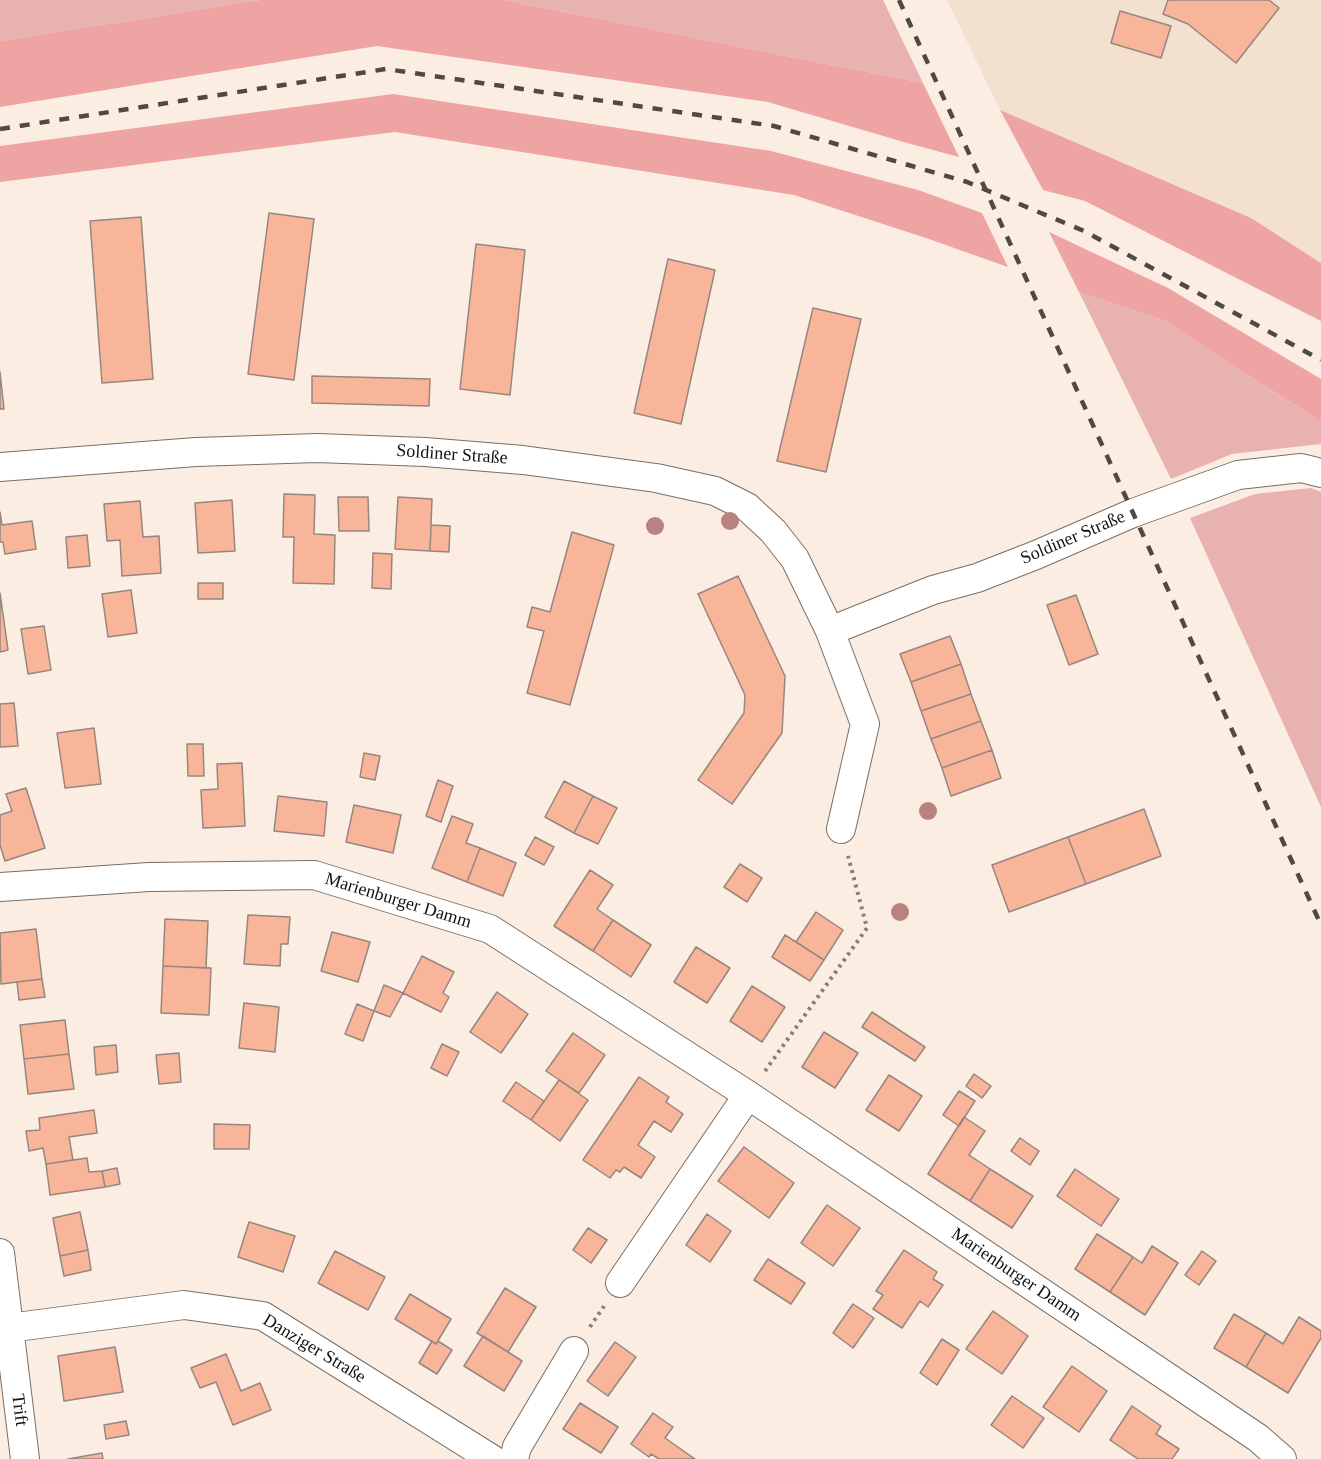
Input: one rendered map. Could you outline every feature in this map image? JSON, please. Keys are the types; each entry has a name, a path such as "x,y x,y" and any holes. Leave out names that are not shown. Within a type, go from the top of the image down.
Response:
{"street":[{"name":"Soldiner Straße","path":"0,467 196,453 317,448 425,452 523,460 656,478 715,491 747,507 773,531 795,559 830,631 865,724 841,829"},
{"name":"Soldiner Straße","path":"830,631 933,590 977,578 1133,513 1238,475 1301,468 1321,473"},
{"name":"Marienburger Damm","path":"0,887 149,877 314,875 490,929 748,1095 1258,1438 1282,1459"},
{"path":"620,1283 748,1095"},
{"name":"Trift","path":"0,1254 25,1459"},
{"name":"Danziger Straße","path":"9,1328 184,1305 262,1316 492,1459"},
{"path":"514,1459 517,1447 574,1351"}],"path":[{"path":"748,1095 867,928 841,829"},
{"path":"574,1351 620,1283"}],"shaded area":[{"path":"0,0 260,0 0,41"},
{"path":"260,0 504,0 923,83 959,157 768,102 377,46 0,107 0,41"},
{"path":"504,0 883,0 923,83"},
{"path":"947,0 1321,0 1321,263 1251,218 1000,110"},
{"path":"393,94 771,151 918,190 982,213 1008,267 794,195 395,132 0,182 0,146"},
{"path":"1000,110 1251,218 1321,263 1321,321 1085,201 1043,190"},
{"path":"1049,232 1168,288 1321,379 1321,422 1163,320 1079,292"},
{"path":"1079,292 1163,320 1321,422 1321,444 1232,454 1171,479"},
{"path":"1311,488 1321,492 1321,807 1190,518 1255,494"}],"building":[{"path":"1168,0 1269,0 1279,8 1236,63 1188,24 1163,14"},
{"path":"1120,11 1171,26 1161,58 1111,43"},
{"path":"269,213 314,219 294,380 248,374"},
{"path":"141,217 153,379 102,383 90,221"},
{"path":"476,244 525,250 510,395 460,389"},
{"path":"668,259 715,270 681,424 634,413"},
{"path":"813,308 861,319 826,472 777,461"},
{"path":"0,372 4,409 0,409"},
{"path":"312,376 430,379 429,406 312,403"},
{"path":"284,494 315,495 314,534 335,535 334,584 293,583 294,537 283,537"},
{"path":"338,497 368,497 369,531 339,531"},
{"path":"398,497 432,499 430,551 395,549"},
{"path":"232,500 235,551 198,553 195,503"},
{"path":"140,501 143,537 159,536 161,573 122,576 120,540 107,541 104,504"},
{"path":"0,512 2,525 32,521 36,549 5,554 3,542 0,542"},
{"path":"431,525 450,526 449,552 430,551"},
{"path":"572,532 614,545 570,705 527,693 544,631 527,627 532,607 550,612"},
{"path":"87,535 90,566 68,568 66,537"},
{"path":"373,553 392,554 391,589 372,588"},
{"path":"738,576 785,676 782,733 732,804 698,780 744,713 745,695 698,594"},
{"path":"198,583 223,583 223,599 198,599"},
{"path":"131,590 137,633 108,637 102,594"},
{"path":"0,593 8,650 0,652"},
{"path":"1076,595 1098,654 1069,665 1047,605"},
{"path":"44,626 51,670 28,674 21,629"},
{"path":"950,636 961,664 911,682 900,654"},
{"path":"961,664 971,694 921,711 911,682"},
{"path":"971,694 981,721 931,739 921,711"},
{"path":"14,703 18,746 0,747 0,704"},
{"path":"981,721 992,750 942,768 931,739"},
{"path":"94,728 101,784 65,788 57,733"},
{"path":"187,744 203,744 204,776 188,776"},
{"path":"992,750 1001,778 951,796 942,768"},
{"path":"364,753 380,756 375,780 360,777"},
{"path":"242,763 245,826 203,828 201,790 218,789 217,764"},
{"path":"438,780 453,786 441,822 426,816"},
{"path":"564,781 593,796 574,833 545,817"},
{"path":"26,788 45,848 5,861 0,845 0,815 12,811 6,794"},
{"path":"278,796 327,802 324,836 274,831"},
{"path":"593,796 617,808 598,844 574,833"},
{"path":"354,805 401,815 393,853 346,842"},
{"path":"1144,809 1161,856 1086,884 1068,837"},
{"path":"452,816 473,824 466,843 480,848 467,882 432,868"},
{"path":"535,837 554,847 544,865 525,855"},
{"path":"1068,837 1086,884 1009,912 992,865"},
{"path":"480,848 516,863 503,896 467,882"},
{"path":"740,864 762,878 747,902 724,887"},
{"path":"590,870 613,885 597,909 613,920 593,951 554,926"},
{"path":"816,912 843,930 824,960 796,942"},
{"path":"248,915 290,917 288,944 281,944 280,966 244,964"},
{"path":"165,919 208,921 206,968 163,966"},
{"path":"613,920 651,945 631,977 593,951"},
{"path":"36,929 42,979 1,984 0,933"},
{"path":"332,932 370,942 358,982 321,971"},
{"path":"785,935 824,960 810,981 772,957"},
{"path":"696,947 730,968 707,1003 674,982"},
{"path":"422,956 454,972 443,993 449,997 441,1012 403,993"},
{"path":"163,966 211,968 209,1015 161,1013"},
{"path":"42,979 45,997 19,1000 17,982"},
{"path":"384,985 403,993 390,1017 374,1011"},
{"path":"752,986 785,1007 762,1042 730,1021"},
{"path":"497,992 528,1014 501,1053 470,1032"},
{"path":"244,1003 279,1007 275,1052 239,1048"},
{"path":"357,1004 374,1011 363,1041 345,1034"},
{"path":"872,1012 925,1047 915,1061 862,1027"},
{"path":"65,1020 69,1054 24,1059 20,1025"},
{"path":"824,1032 858,1053 835,1088 802,1067"},
{"path":"573,1033 605,1055 579,1093 546,1071"},
{"path":"442,1044 459,1052 447,1076 431,1068"},
{"path":"116,1045 118,1072 96,1075 94,1047"},
{"path":"179,1053 181,1082 159,1084 156,1055"},
{"path":"69,1054 74,1089 28,1094 24,1059"},
{"path":"974,1074 991,1086 982,1098 966,1086"},
{"path":"889,1075 922,1096 899,1131 866,1110"},
{"path":"639,1077 669,1097 666,1102 683,1114 671,1132 654,1121 638,1145 655,1157 641,1178 624,1167 620,1172 616,1170 610,1178 583,1160"},
{"path":"559,1080 588,1100 560,1141 531,1120"},
{"path":"516,1082 544,1101 531,1120 503,1101"},
{"path":"959,1091 975,1101 959,1126 943,1115"},
{"path":"94,1110 97,1133 69,1137 73,1160 46,1164 43,1148 29,1151 26,1131 40,1130 39,1118"},
{"path":"964,1117 985,1131 969,1155 990,1169 970,1201 928,1174"},
{"path":"214,1124 250,1125 249,1149 214,1149"},
{"path":"1020,1138 1039,1151 1030,1165 1011,1151"},
{"path":"744,1147 794,1183 769,1218 718,1181"},
{"path":"87,1158 89,1172 102,1171 105,1187 50,1195 46,1164"},
{"path":"117,1168 120,1184 105,1187 102,1171"},
{"path":"990,1169 1033,1196 1012,1228 970,1201"},
{"path":"1075,1169 1119,1199 1101,1226 1057,1196"},
{"path":"827,1205 860,1228 833,1266 801,1243"},
{"path":"80,1212 88,1250 60,1256 53,1218"},
{"path":"707,1214 731,1231 710,1262 686,1245"},
{"path":"249,1222 295,1236 283,1272 238,1257"},
{"path":"588,1228 607,1240 591,1263 573,1250"},
{"path":"1097,1234 1133,1257 1110,1292 1075,1269"},
{"path":"1152,1246 1178,1263 1145,1315 1110,1292 1133,1257 1142,1263"},
{"path":"88,1250 91,1270 64,1276 60,1256"},
{"path":"904,1250 937,1272 933,1279 943,1285 928,1307 920,1301 902,1328 873,1309 883,1295 876,1291"},
{"path":"335,1251 385,1277 368,1310 318,1283"},
{"path":"1202,1251 1216,1261 1199,1285 1185,1275"},
{"path":"768,1259 805,1283 791,1304 754,1280"},
{"path":"505,1288 536,1307 508,1352 477,1333"},
{"path":"410,1294 451,1319 436,1344 395,1319"},
{"path":"853,1304 874,1318 853,1348 833,1333"},
{"path":"993,1311 1028,1336 1002,1374 966,1349"},
{"path":"1234,1314 1266,1333 1246,1367 1214,1348"},
{"path":"1299,1317 1321,1331 1321,1338 1288,1393 1246,1367 1266,1333 1283,1344"},
{"path":"483,1336 522,1361 504,1391 464,1366"},
{"path":"942,1339 959,1350 937,1385 920,1373"},
{"path":"432,1341 436,1344 438,1341 452,1350 437,1374 419,1363"},
{"path":"615,1342 636,1357 608,1396 587,1381"},
{"path":"115,1347 123,1392 64,1401 58,1356"},
{"path":"226,1354 241,1391 260,1383 271,1410 233,1425 216,1382 200,1388 191,1368"},
{"path":"1072,1366 1107,1391 1079,1432 1043,1407"},
{"path":"1012,1396 1044,1418 1023,1448 991,1425"},
{"path":"580,1403 618,1427 601,1453 563,1429"},
{"path":"1132,1406 1161,1426 1156,1434 1179,1449 1172,1459 1138,1459 1110,1440"},
{"path":"653,1413 673,1427 665,1438 695,1459 659,1459 651,1454 649,1457 631,1444"},
{"path":"126,1421 129,1435 106,1439 104,1425"},
{"path":"102,1453 103,1459 68,1459"}],"railway":[{"path":"899,0 1321,925"},
{"path":"0,129 386,69 774,126 967,182 1084,231 1321,360"}]}
